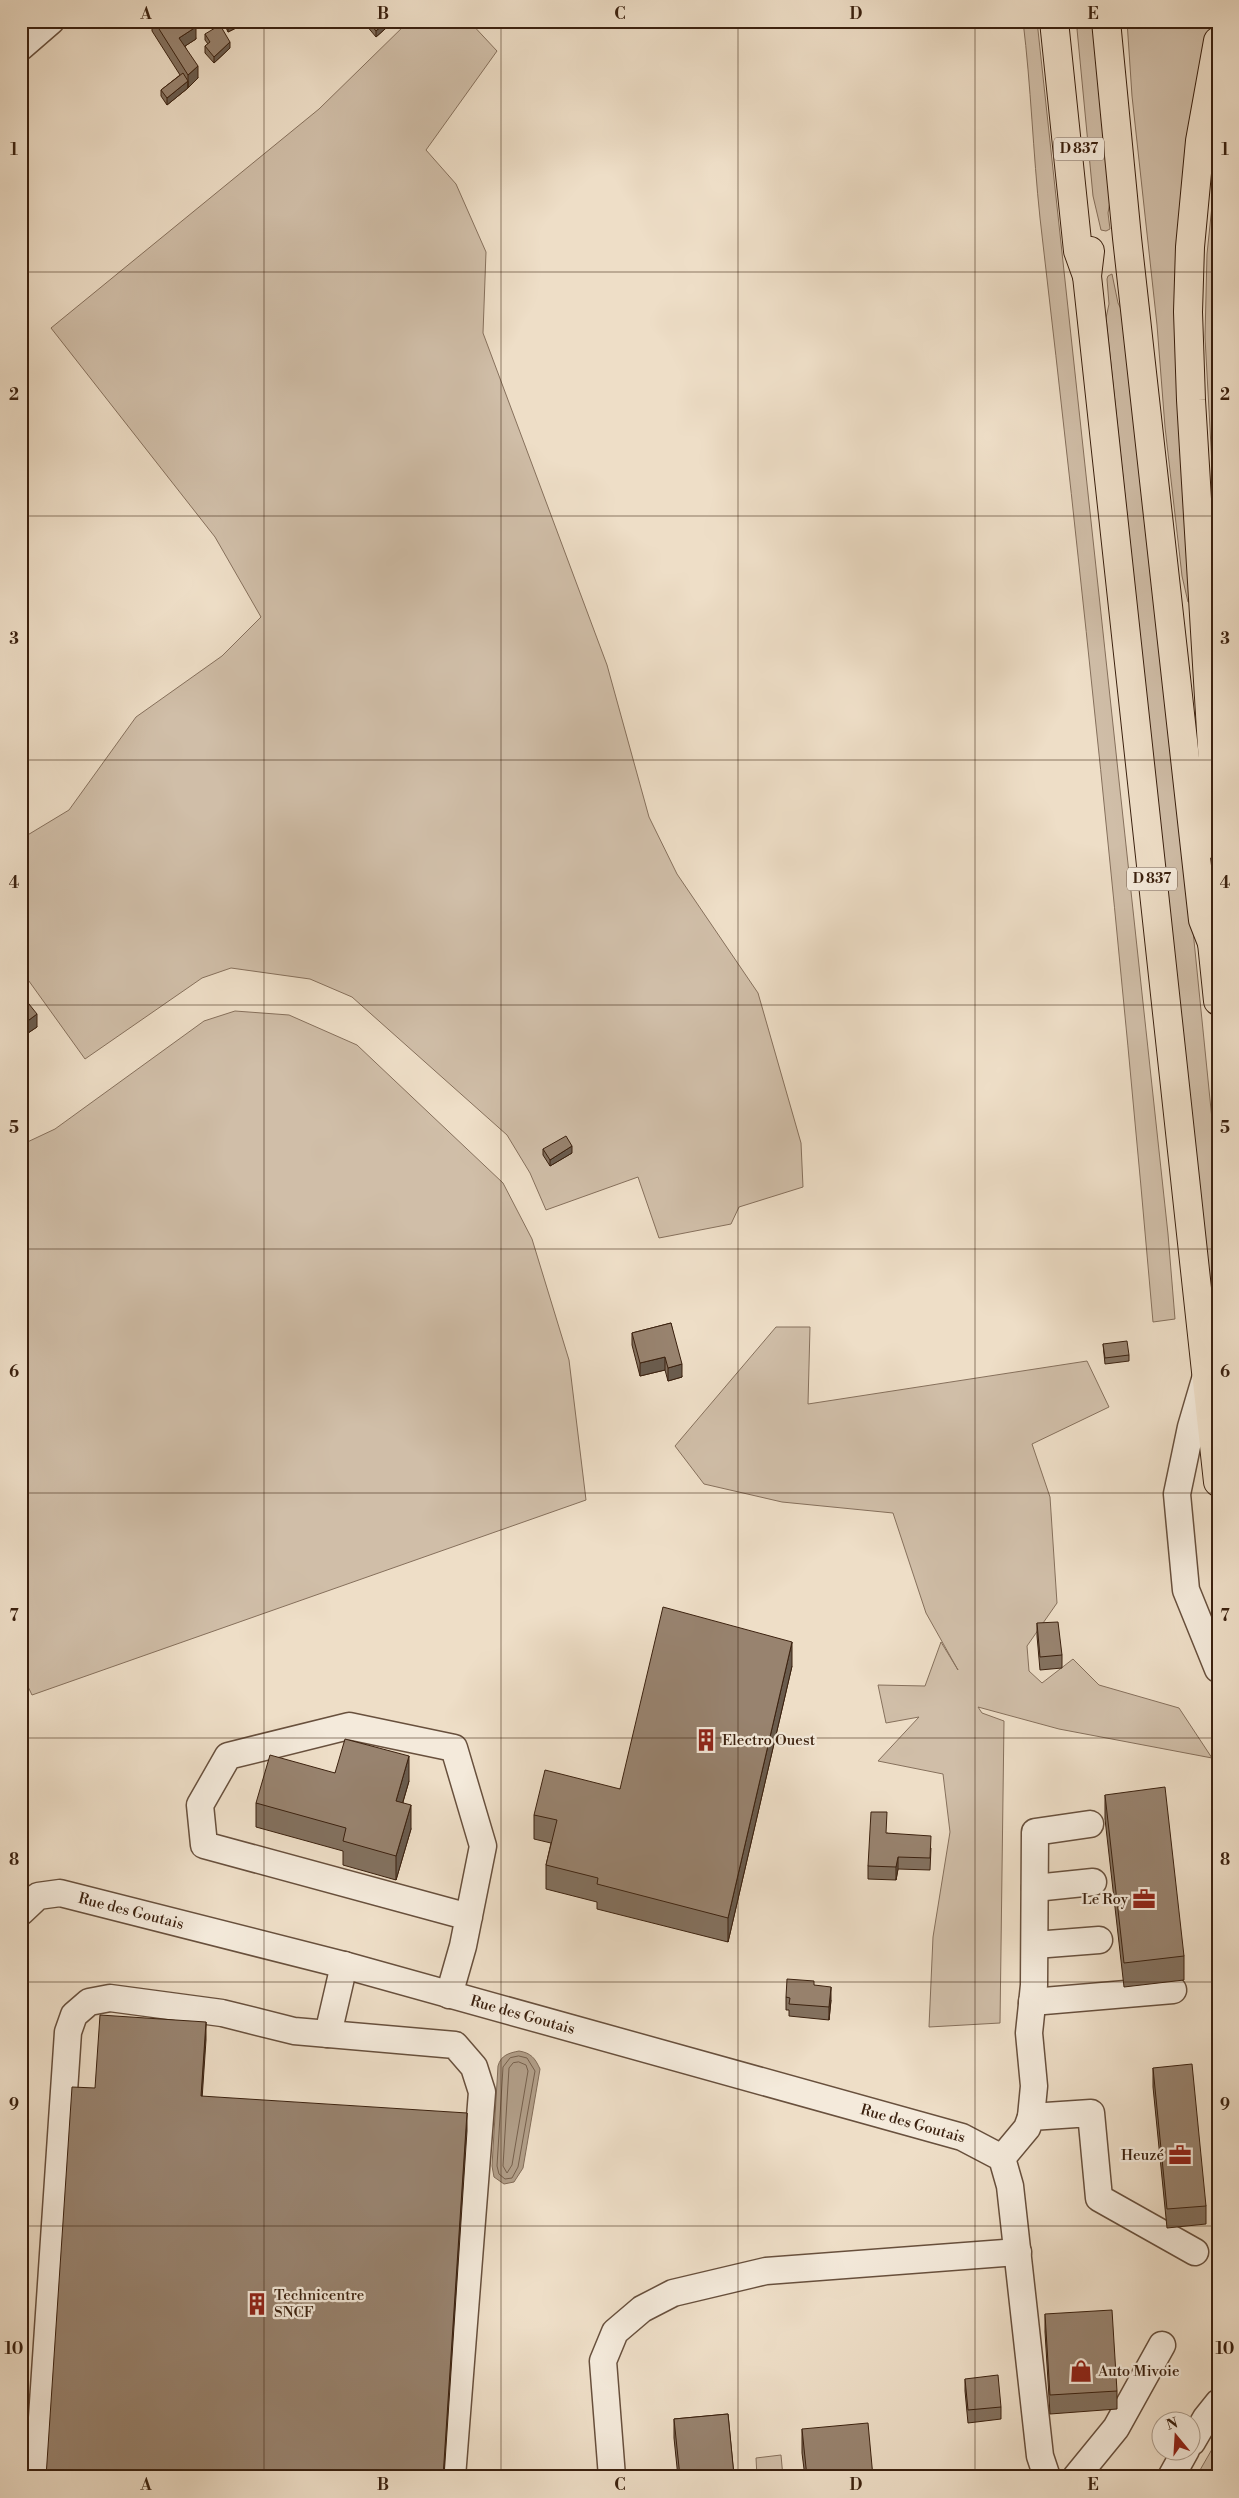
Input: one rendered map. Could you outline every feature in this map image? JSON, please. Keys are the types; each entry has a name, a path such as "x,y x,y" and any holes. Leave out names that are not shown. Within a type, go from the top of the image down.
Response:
{"main road":[{"path":"1054,21 1078,251 1086,276"},
{"name":"D 837","path":"1068,21 1075,117 1090,251 1086,276 1218,1482"},
{"name":"D 837","path":"1106,21 1127,238 1203,920 1215,935 1218,1001"},
{"path":"1218,41 1198,150 1190,246 1188,312 1192,418 1218,846"}],"street":[{"path":"21,47 51,21"},
{"path":"1206,1376 1190,1427 1177,1494 1186,1590 1218,1669"},
{"path":"449,1995 469,1917 484,1846 454,1748 348,1726 228,1756 200,1805 204,1845 469,1917"},
{"path":"1047,2477 1040,2456 1010,2186 1002,2158 1029,2123 1034,2086 1029,2033 1035,1945 1035,1832 1090,1824"},
{"path":"1035,1888 1093,1882"},
{"name":"Rue des Goutais","path":"30,1904 60,1893 344,1965 962,2137 1002,2158"},
{"path":"1035,1945 1099,1940"},
{"path":"328,2034 344,1965"},
{"path":"1032,2002 1173,1990"},
{"path":"38,2477 68,2032 74,2014 89,2002 110,1998 222,2013 294,2031 455,2045 474,2067 482,2092 452,2477"},
{"path":"1029,2123 1091,2113 1098,2198 1195,2252"},
{"path":"612,2477 603,2361 615,2332 642,2309 673,2293 766,2272 1018,2252"},
{"path":"1076,2477 1116,2428 1162,2345"},
{"path":"1202,2428 1214,2411"},
{"path":"1171,2477 1180,2460"}],"shaded area":[{"path":"409,21 469,21 497,51 426,150 456,184 486,252 483,333 607,665 649,817 677,874 758,993 801,1143 803,1187 739,1207 731,1224 659,1238 638,1177 546,1210 530,1173 507,1135 352,997 310,979 231,968 202,978 85,1059 21,970 21,839 69,810 136,717 222,656 261,617 215,537 51,328 319,109"},
{"path":"1023,21 1037,21 1168,1234 1175,1319 1153,1322 1115,908 1040,218"},
{"path":"1127,21 1211,21 1191,131 1190,602 1188,602 1182,576 1165,427 1157,325 1132,96"},
{"path":"1094,22 1111,196 1108,213 1110,229 1106,231 1101,230 1093,196 1077,29"},
{"path":"1218,148 1218,575 1205,337 1207,254"},
{"path":"1112,274 1118,303 1123,313 1189,891 1218,1179 1218,1369 1106,318 1109,304 1107,279"},
{"path":"235,1011 289,1015 357,1045 503,1183 532,1239 569,1360 586,1500 32,1695 21,1672 21,1145 55,1129 204,1021"},
{"path":"776,1327 810,1327 808,1404 1087,1361 1109,1407 1032,1444 1050,1497 1057,1603 1027,1646 1029,1671 1042,1683 1073,1659 1099,1685 1179,1708 1212,1758 1059,1729 978,1707 982,1713 1004,1721 1000,2023 929,2027 933,1937 950,1832 943,1774 878,1761 919,1717 886,1723 878,1685 925,1686 941,1642 958,1670 926,1613 893,1513 782,1502 704,1484 675,1446"},
{"path":"1218,2441 1218,2477 1196,2477 1215,2444"},
{"path":"781,2455 783,2477 757,2477 756,2458"}],"water":[{"path":"519,2051 527,2053 532,2057 540,2069 523,2168 514,2182 504,2184 494,2177 492,2166 498,2066 501,2059 506,2055"}],"building":[{"path":"154,21 192,21 196,27 179,38 198,66 188,75"},
{"path":"368,21 387,21 376,31"},
{"path":"220,25 230,42 214,57 205,46 210,42 205,34"},
{"path":"183,73 188,81 167,98 161,90"},
{"path":"21,994 37,1014 25,1023 21,1020"},
{"path":"566,1136 572,1146 550,1160 543,1149"},
{"path":"671,1323 682,1364 668,1368 665,1357 640,1363 632,1333"},
{"path":"1127,1341 1129,1355 1105,1358 1103,1344"},
{"name":"Electro Ouest","path":"663,1607 792,1642 728,1918 597,1884 598,1878 546,1865 557,1820 534,1815 545,1770 620,1789"},
{"path":"1058,1622 1062,1655 1040,1657 1037,1623"},
{"path":"345,1739 409,1756 396,1801 411,1805 396,1856 343,1841 346,1828 256,1803 270,1755 335,1773"},
{"name":"Le Roy","path":"1165,1787 1184,1956 1124,1963 1105,1795"},
{"path":"871,1812 887,1812 886,1833 931,1836 930,1858 898,1857 896,1867 868,1866"},
{"path":"787,1979 814,1981 814,1985 831,1987 829,2007 789,2004 790,1998 786,1997"},
{"name":"Technicentre SNCF","path":"100,2015 206,2022 201,2096 467,2113 443,2477 46,2477 72,2087 95,2088"},
{"name":"Heuzé","path":"1192,2064 1206,2206 1167,2209 1153,2068"},
{"name":"Auto Mivoie","path":"1112,2310 1117,2391 1050,2395 1045,2314"},
{"path":"998,2375 1001,2407 968,2410 965,2379"},
{"path":"728,2414 734,2475 680,2477 674,2419"},
{"path":"868,2423 873,2477 807,2477 802,2429"}],"place":[{"name":"Electro Ouest","path":"706,1740"},
{"name":"Le Roy","path":"1144,1899"},
{"name":"Heuzé","path":"1180,2155"},
{"name":"Technicentre SNCF","path":"257,2304"},
{"name":"Auto Mivoie","path":"1081,2371"}]}
